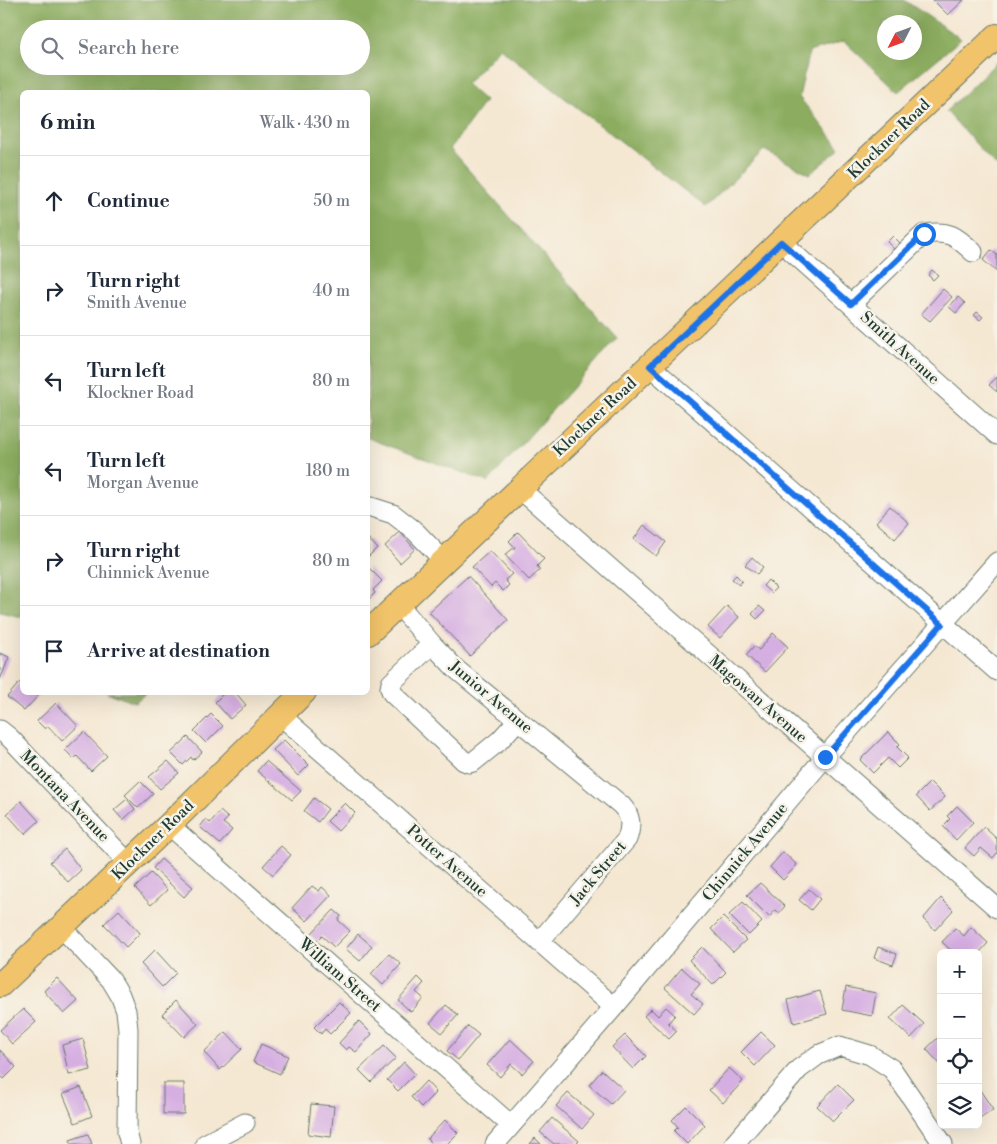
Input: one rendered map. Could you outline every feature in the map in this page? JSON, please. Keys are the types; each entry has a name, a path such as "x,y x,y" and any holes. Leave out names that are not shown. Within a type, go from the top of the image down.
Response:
{"main road":[{"name":"Klockner Road","path":"370,631 997,36"},
{"name":"Klockner Road","path":"0,985 169,825 301,695"}],"street":[{"path":"851,304 924,234 939,232 956,236 972,252"},
{"name":"Smith Avenue","path":"781,242 997,435"},
{"path":"650,366 997,671"},
{"name":"Magowan Avenue","path":"520,489 997,908"},
{"path":"370,507 393,514 415,531 444,561"},
{"name":"Chinnick Avenue","path":"494,1144 614,1007 825,757 997,562"},
{"name":"Junior Avenue","path":"398,604 456,669 592,781"},
{"path":"432,644 391,683 390,688 392,693 464,761 473,762 499,741 518,720"},
{"name":"Potter Avenue","path":"280,715 614,1007"},
{"name":"Montana Avenue","path":"0,730 10,738 128,864"},
{"name":"Jack Street","path":"539,942 627,839 631,830 627,811 592,781"},
{"name":"William Street","path":"169,825 511,1125"},
{"path":"62,928 111,980 120,995 126,1012 128,1029 127,1132 130,1144"},
{"path":"734,1144 799,1069 818,1055 840,1046 870,1055 892,1069 943,1144"},
{"path":"206,1144 245,1123"}],"green space":[{"path":"0,0 904,0 961,39 898,92 844,41 809,52 799,97 840,148 810,174 764,150 706,207 500,48 466,84 485,101 450,149 617,338 488,482 370,439 370,90 20,90 20,617 0,612"},
{"path":"997,62 997,167 946,111"},
{"path":"113,695 144,695 135,702"}],"building":[{"path":"933,0 964,0 948,15"},
{"path":"893,236 902,245 896,251 887,242"},
{"path":"991,250 997,255 997,272 983,260"},
{"path":"932,270 938,275 933,280 928,275"},
{"path":"943,289 952,297 930,321 921,314"},
{"path":"958,297 965,303 956,313 949,307"},
{"path":"977,312 983,317 980,320 974,315"},
{"path":"997,377 997,392 989,385"},
{"path":"890,506 909,523 895,539 876,522"},
{"path":"644,525 666,542 656,556 634,539"},
{"path":"400,532 415,549 400,563 385,546"},
{"path":"518,532 544,559 537,566 540,570 529,580 505,555 515,547 509,541"},
{"path":"370,540 377,548 370,555"},
{"path":"490,551 512,574 505,580 509,585 503,591 495,583 491,587 472,567"},
{"path":"752,557 763,567 757,574 745,565"},
{"path":"370,569 382,581 373,590 375,593 370,598"},
{"path":"736,575 742,581 739,585 732,579"},
{"path":"468,576 508,620 470,656 429,612"},
{"path":"768,580 776,588 771,593 763,586"},
{"path":"727,606 739,617 720,638 708,627"},
{"path":"759,606 765,611 757,619 752,614"},
{"path":"773,633 788,647 765,672 746,655 754,646 759,650"},
{"path":"0,653 9,657 0,680"},
{"path":"20,682 20,695 38,696 24,711 7,697"},
{"path":"222,695 238,695 246,705 230,719 215,702"},
{"path":"56,703 78,726 62,741 48,726 45,729 37,721"},
{"path":"211,714 223,726 206,743 194,731"},
{"path":"84,732 107,756 91,771 77,756 74,759 65,750"},
{"path":"888,732 900,744 897,747 908,758 898,768 888,758 873,773 860,760"},
{"path":"188,737 202,752 193,760 191,757 183,765 171,753"},
{"path":"284,740 309,765 298,776 273,750"},
{"path":"168,761 179,773 160,789 149,777"},
{"path":"266,761 301,791 292,800 257,771"},
{"path":"140,781 153,794 138,808 125,795"},
{"path":"930,782 945,797 930,811 916,796"},
{"path":"314,798 328,809 318,822 304,811"},
{"path":"127,799 135,809 123,820 114,810"},
{"path":"21,801 39,821 25,834 7,814"},
{"path":"345,803 355,813 338,831 327,821"},
{"path":"957,806 973,822 956,840 943,826 950,819 947,816"},
{"path":"220,811 228,818 223,823 232,830 220,844 200,827 206,819 210,823"},
{"path":"984,827 997,839 997,853 993,858 981,848 974,856 965,848"},
{"path":"281,846 291,855 273,875 263,866"},
{"path":"65,849 81,870 68,882 50,862"},
{"path":"783,852 797,865 783,880 770,867"},
{"path":"161,859 193,887 184,897 153,868"},
{"path":"151,873 167,890 151,905 135,888"},
{"path":"760,883 785,906 779,913 776,910 769,917 747,895"},
{"path":"312,886 319,891 322,887 331,895 307,921 292,908"},
{"path":"809,889 820,899 811,910 799,900"},
{"path":"941,898 953,910 935,930 923,919"},
{"path":"743,902 762,922 749,935 729,915"},
{"path":"119,910 140,933 126,947 104,924"},
{"path":"334,910 341,916 338,920 350,931 334,947 322,936 317,941 310,935"},
{"path":"723,917 746,940 733,952 711,929"},
{"path":"971,927 988,943 982,950 950,949 942,942 955,928 964,936"},
{"path":"358,934 372,946 360,961 346,949"},
{"path":"702,947 726,972 713,985 689,960"},
{"path":"878,947 897,954 893,965 874,958"},
{"path":"155,950 176,973 162,987 141,964"},
{"path":"389,954 401,964 383,985 371,974"},
{"path":"682,968 700,984 691,994 703,1004 694,1014 665,988"},
{"path":"418,977 424,983 416,992 423,998 411,1012 398,1000"},
{"path":"57,978 78,1001 64,1014 44,991"},
{"path":"846,987 876,993 872,1016 842,1010"},
{"path":"820,991 827,1014 794,1023 788,1000"},
{"path":"176,1000 198,1024 184,1037 162,1014"},
{"path":"339,1002 351,1013 330,1034 325,1029 321,1034 314,1027"},
{"path":"446,1005 458,1015 442,1033 430,1023"},
{"path":"903,1005 924,1024 911,1038 890,1019"},
{"path":"666,1007 675,1015 668,1023 677,1031 669,1039 644,1016 651,1009 658,1016"},
{"path":"23,1009 36,1022 12,1044 0,1030"},
{"path":"359,1021 372,1034 356,1052 349,1047 346,1050 339,1043"},
{"path":"468,1026 479,1035 458,1060 447,1051"},
{"path":"226,1032 242,1049 220,1070 204,1052"},
{"path":"761,1032 775,1045 755,1066 741,1052"},
{"path":"625,1035 646,1056 633,1069 612,1047"},
{"path":"83,1039 91,1070 69,1075 62,1045"},
{"path":"510,1039 534,1061 522,1074 511,1064 500,1077 487,1065"},
{"path":"937,1039 937,1061 926,1049"},
{"path":"261,1044 288,1056 280,1074 253,1062"},
{"path":"384,1046 396,1058 371,1082 359,1070"},
{"path":"0,1050 16,1067 4,1079 0,1075"},
{"path":"404,1062 415,1074 398,1091 387,1080"},
{"path":"729,1068 743,1081 723,1103 709,1090"},
{"path":"602,1070 624,1090 611,1104 589,1085"},
{"path":"426,1081 436,1092 421,1107 411,1097"},
{"path":"163,1083 184,1083 184,1114 163,1114"},
{"path":"838,1084 854,1100 833,1121 817,1106"},
{"path":"81,1087 92,1116 75,1123 63,1094"},
{"path":"568,1093 594,1115 582,1129 556,1106"},
{"path":"982,1093 993,1110 982,1117"},
{"path":"311,1104 334,1106 331,1137 308,1134"},
{"path":"686,1106 705,1125 687,1144 674,1131 678,1127 672,1120"},
{"path":"552,1118 579,1141 576,1144 554,1144 540,1132"},
{"path":"445,1120 458,1133 447,1144 432,1144 427,1139"},
{"path":"88,1134 92,1144 72,1144 70,1140"},
{"path":"535,1138 541,1144 530,1144"}],"route":[{"path":"825,757 942,624 650,366 781,242 851,304 924,234"}]}
